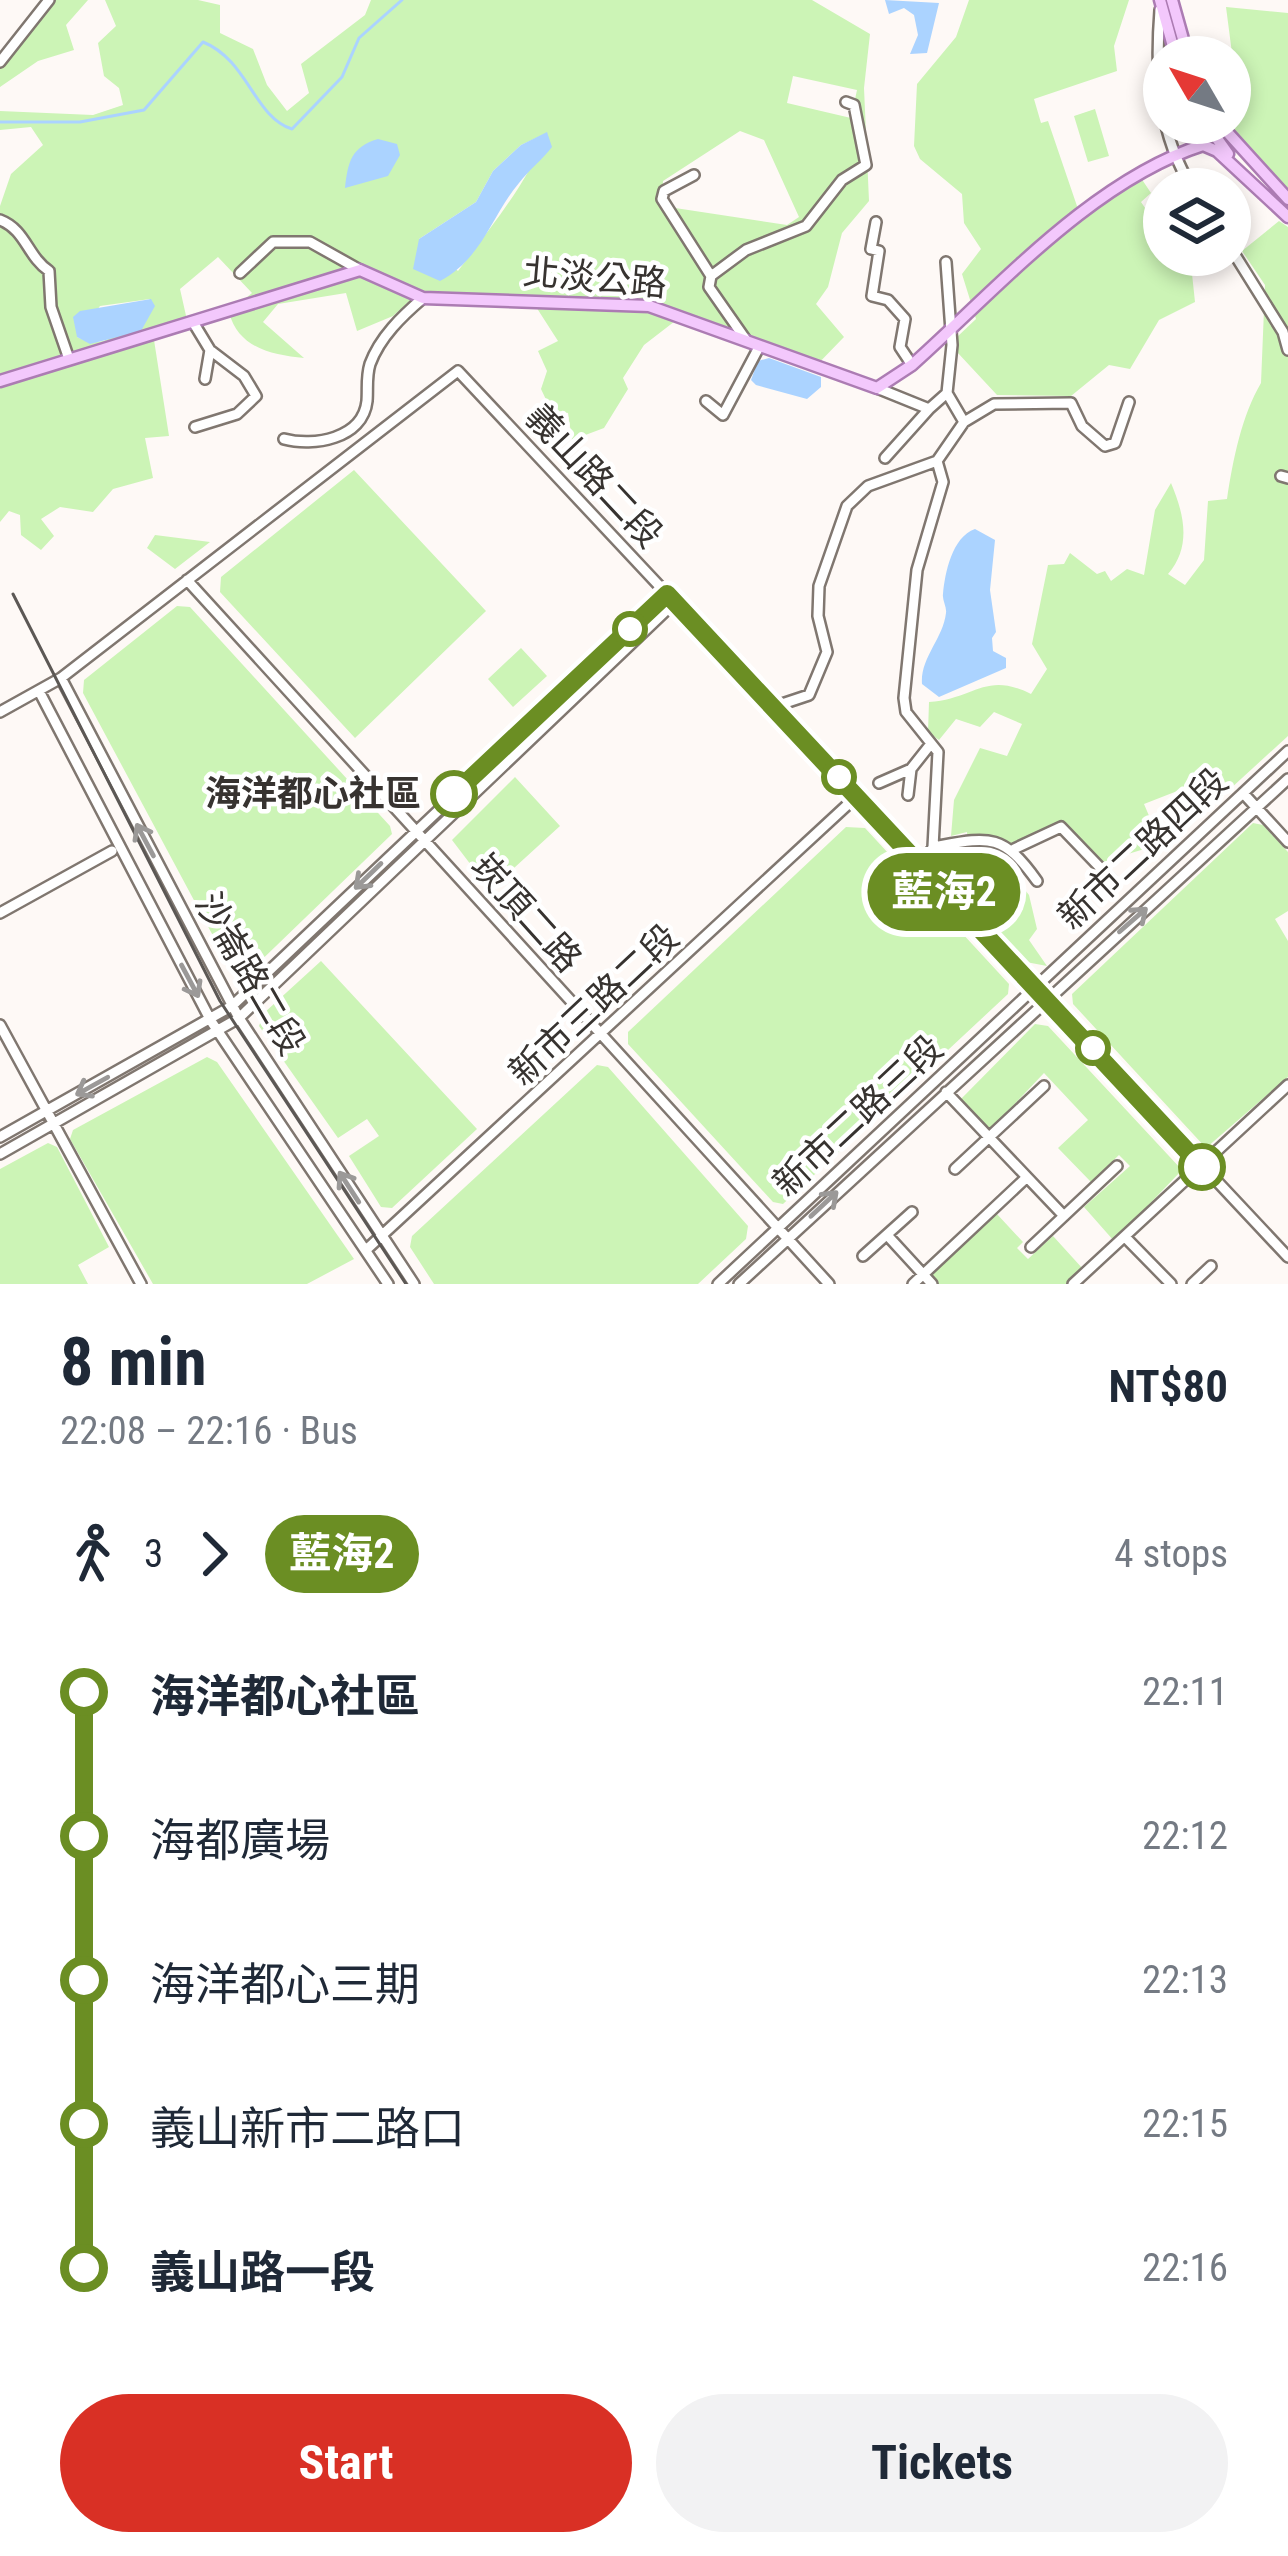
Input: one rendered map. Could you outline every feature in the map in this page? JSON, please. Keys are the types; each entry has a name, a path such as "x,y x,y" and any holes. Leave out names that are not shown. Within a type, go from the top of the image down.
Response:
{"main road":[{"path":"1166,3 1172,36"},
{"path":"1166,3 1179,36"},
{"path":"1237,144 1288,200"},
{"path":"877,388 912,365 1105,194 1203,145 1232,168"},
{"path":"1251,183 1288,217"},
{"path":"0,381 360,270"},
{"name":"北淡公路","path":"360,270 423,298 650,306 877,388"}],"street":[{"path":"0,62 49,0"},
{"path":"1166,3 1162,116 1179,168"},
{"path":"711,276 746,250 806,226 842,180 866,165 854,105 846,102"},
{"path":"694,175 664,191 662,199 711,276 709,287 753,346 723,415 706,401"},
{"path":"0,220 21,232 35,261 49,271 51,307 69,359"},
{"path":"876,222 871,249 879,251 872,296 888,300 905,320 900,347 912,365"},
{"path":"240,273 273,242 310,242 360,270"},
{"path":"946,262 947,393 964,422"},
{"path":"1248,276 1283,332 1288,350"},
{"path":"284,439 310,444 352,430 367,405 371,363 398,320 423,298"},
{"path":"193,322 210,350 244,376 256,396 237,415 195,428"},
{"path":"205,380 210,350"},
{"name":"義山路二段","path":"187,580 458,371 1288,1257"},
{"path":"877,388 929,409"},
{"path":"885,458 947,393"},
{"path":"773,707 808,695 826,657 817,601 847,506 868,486 938,461 964,422 1012,400 1071,403 1082,427 1105,446 1115,443 1129,402"},
{"path":"922,868 933,847 938,752 906,712 904,698 916,569 943,482 938,461"},
{"path":"0,712 61,678 187,580"},
{"name":"崁頂二路","path":"187,580 830,1284"},
{"path":"0,1137 232,1006 671,598"},
{"path":"0,1154 239,1018 671,598"},
{"name":"沙崙路二段","path":"61,678 232,1006 414,1284"},
{"name":"沙崙路二段","path":"39,691 212,1021 388,1284"},
{"path":"908,795 911,770 930,745"},
{"name":"新市二路四段","path":"1035,987 1288,751"},
{"path":"879,783 911,770"},
{"name":"新市二路四段","path":"1045,997 1288,779"},
{"path":"1243,793 1288,842"},
{"name":"新市三路二段","path":"366,1250 384,1239 856,796"},
{"path":"1014,849 1061,827 1112,880"},
{"path":"933,847 985,838 1014,849 1037,881"},
{"path":"0,913 112,851"},
{"name":"新市二路三段","path":"718,1284 1035,987"},
{"name":"新市二路三段","path":"739,1284 1045,997"},
{"path":"0,1025 141,1284"},
{"path":"955,1169 1044,1086"},
{"path":"946,1092 1064,1216"},
{"path":"1073,1284 1285,1093"},
{"path":"1031,1247 1117,1166"},
{"path":"913,1284 1026,1178"},
{"path":"863,1256 912,1212"},
{"path":"886,1235 932,1284"},
{"path":"1126,1238 1171,1284"},
{"path":"1192,1284 1211,1266"}],"green space":[{"path":"50,0 88,0 66,25 74,50 38,61 0,87 0,62"},
{"path":"105,0 198,0 220,5 220,33 253,49 267,85 287,111 309,93 301,64 365,15 371,0 812,0 870,34 864,88 869,201 842,233 828,287 816,304 844,337 812,370 679,318 644,345 623,378 628,389 604,428 572,440 568,413 551,410 541,389 547,371 538,351 558,341 531,299 419,292 393,316 357,331 346,293 278,304 263,322 304,358 292,357 269,352 240,334 229,312 252,293 218,257 180,289 189,329 154,340 169,436 145,438 153,478 113,489 93,512 60,507 41,519 54,536 41,550 21,535 20,515 9,511 0,522 0,206 11,174 43,145 31,127 0,130 0,111 93,115 123,105 119,88 104,76 98,43 116,26","holes":["793,76 857,90 851,118 787,103","740,131 764,140 799,217 787,225 662,206 663,181","547,133 519,187 458,271 419,239 476,202 493,171 521,145","150,299 109,339 99,342 77,337 100,306"]},
{"path":"969,0 1129,0 1114,46 1117,71 1034,99 1041,123 1048,121 1078,209 1135,169 1143,181 1143,276 1192,276 1195,302 1159,320 1130,369 1109,365 1071,396 997,395 957,352 957,337 976,319 962,274 981,249 964,223 962,194 920,159 914,146 917,84 956,37"},
{"path":"1226,7 1288,13 1288,188 1266,171 1246,144 1251,144 1251,36 1230,36"},
{"path":"1095,109 1109,156 1088,162 1074,116"},
{"path":"1279,221 1288,227 1288,736 1172,842 1165,823 1188,812 1185,788 1144,804 1161,844 1118,857 1101,871 1063,824 1017,846 1021,865 1010,871 1029,895 1037,929 1029,940 1047,966 1026,962 972,902 967,832 951,836 954,800 980,748 1007,756 1022,724 994,712 980,727 956,719 939,740 928,732 929,702 1002,685 1031,694 1047,669 1032,644 1048,565 1064,564 1070,553 1097,574 1105,571 1111,581 1127,569 1144,575 1155,510 1171,483 1183,541 1168,574 1185,585 1204,560 1208,501 1227,499 1239,438 1261,383 1265,285 1251,264 1251,244"},
{"path":"354,470 486,611 355,738 220,592 221,577"},
{"path":"155,535 210,542 175,569 147,548"},
{"path":"177,606 190,607 390,826 392,834 244,977 234,975 83,693 84,680"},
{"path":"521,648 547,676 513,707 488,679"},
{"path":"515,777 560,826 490,890 452,840"},
{"path":"1253,823 1263,825 1288,852 1288,911 1275,919 1288,941 1288,1077 1206,1148 1073,1004 1072,994"},
{"path":"846,827 865,828 1009,984 1008,994 783,1204 773,1202 628,1044 628,1032"},
{"path":"321,961 477,1129 392,1208 381,1207 349,1156 379,1136 367,1119 338,1138 259,1026 264,1013"},
{"path":"1035,1024 1048,1026 1182,1170 1114,1241 1084,1207 1130,1166 1119,1155 1091,1182 1058,1148 1088,1120 1044,1073 989,1131 960,1100"},
{"path":"207,1057 217,1062 354,1259 307,1284 153,1284 70,1139 73,1130"},
{"path":"597,1065 608,1067 748,1226 746,1239 698,1284 434,1284 410,1247 412,1236"},
{"path":"48,1143 57,1147 109,1247 78,1265 88,1284 0,1284 0,1169"},
{"path":"996,1213 1023,1242 1017,1248 1028,1259 1053,1236 1083,1269 1066,1284 936,1284 928,1275"}],"water":[{"path":"885,0 939,3 927,53 910,54 918,35 914,15 904,8 889,14"},
{"path":"547,132 552,147 509,196 467,261 440,281 413,269 419,239 476,202 493,171 521,145"},
{"path":"378,139 397,144 400,155 388,176 345,188 352,157"},
{"path":"151,299 155,306 141,331 90,344 77,337 73,317 80,311"},
{"path":"769,358 821,377 821,387 807,399 756,385 751,380 758,361"},
{"path":"975,529 995,540 990,590 996,632 993,651 1006,658 1006,668 939,697 922,684 922,675 944,622 943,594 951,557"}],"waterway":[{"path":"0,122 80,122 144,110 203,42 231,62 268,113 292,129 342,77 359,38 402,0"}],"tram line":[{"path":"13,594 220,1001 406,1284"}],"bus line":[{"name":"藍海2","path":"454,794 667,594 1202,1167"}],"place":[{"name":"海洋都心社區","path":"454,794"}]}
